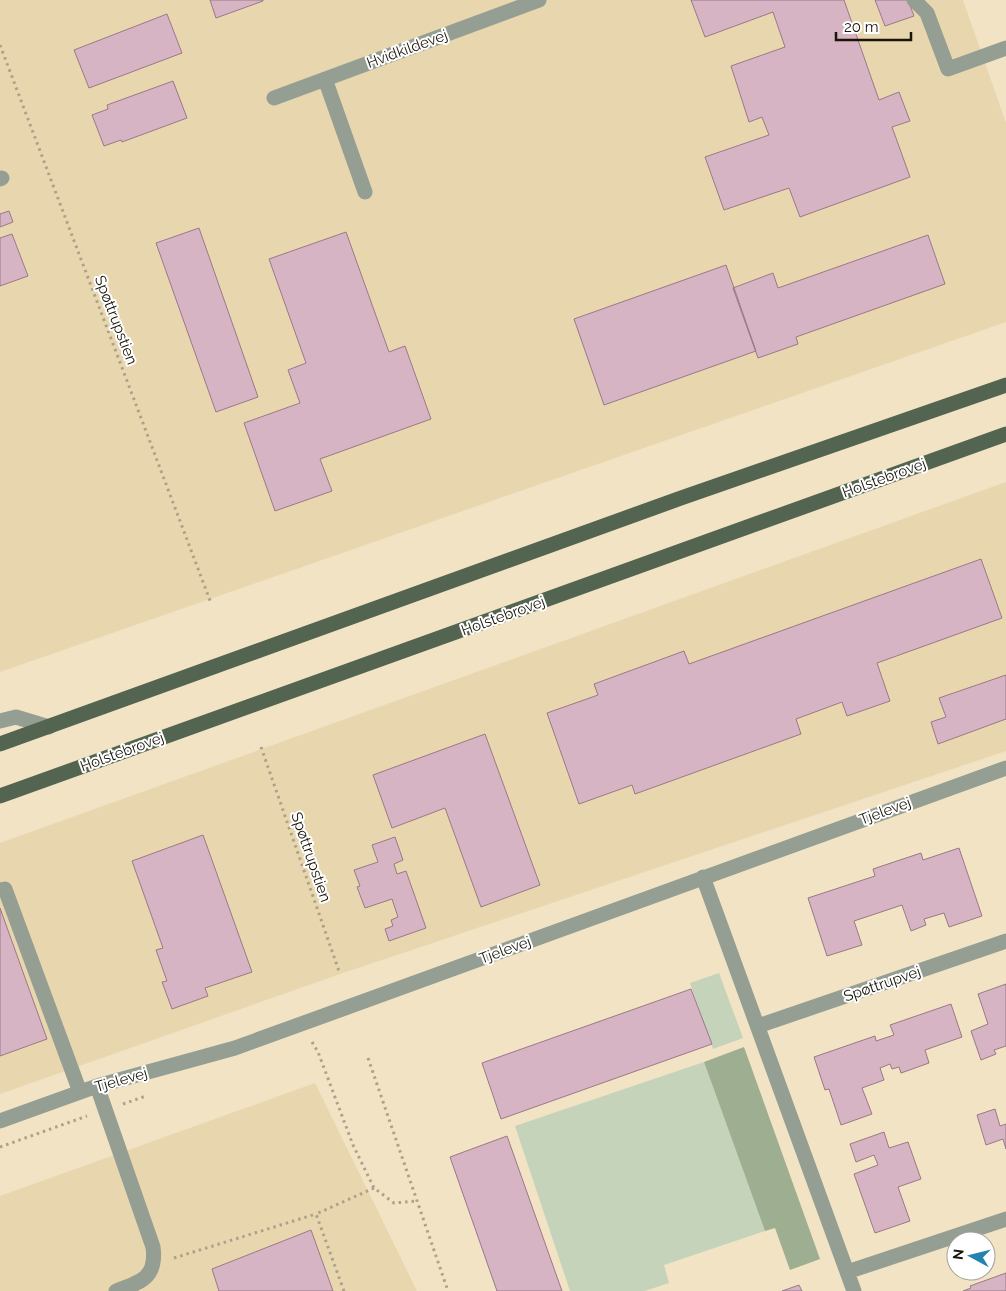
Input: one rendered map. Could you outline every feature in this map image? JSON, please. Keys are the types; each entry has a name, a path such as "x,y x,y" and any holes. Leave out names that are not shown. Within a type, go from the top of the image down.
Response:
{"main road":[{"path":"0,744 680,498 1006,385"},
{"name":"Holstebrovej","path":"0,796 1006,434"}],"street":[{"name":"Hvidkildevej","path":"274,98 539,0"},
{"path":"914,0 927,13 948,69 1006,48"},
{"path":"325,79 364,192"},
{"path":"0,721 16,717 49,727"},
{"name":"Tjelevej","path":"0,1121 97,1086 236,1048 1006,768"},
{"path":"703,877 854,1291"},
{"path":"0,890 4,889 80,1092"},
{"name":"Spøttrupvej","path":"758,1026 1006,941"},
{"path":"97,1086 153,1247 155,1260 152,1271 139,1283 116,1291"},
{"path":"847,1272 1006,1220"}],"path":[{"name":"Spøttrupstien","path":"0,45 211,603"},
{"name":"Spøttrupstien","path":"261,747 340,974"},
{"path":"306,1022 310,1038 318,1052 353,1145 374,1188 394,1203 418,1201"},
{"path":"368,1058 448,1291"},
{"path":"155,1260 178,1258 316,1214 374,1188"},
{"path":"316,1214 344,1291"}],"shaded area":[{"path":"0,0 963,0 1006,123 1006,322 0,672"},
{"path":"1006,482 1006,751 340,974 0,1094 0,843"},
{"path":"315,1083 417,1291 0,1291 0,1196"}],"green space":[{"path":"719,973 743,1038 713,1049 690,983"},
{"path":"744,1047 820,1259 790,1270 775,1228 765,1231 704,1062"},
{"path":"704,1062 765,1231 664,1265 669,1283 645,1291 570,1291 515,1126"}],"building":[{"path":"210,0 263,0 263,1 216,18"},
{"path":"691,0 844,0 879,100 899,92 910,121 892,127 910,177 800,217 789,188 724,210 705,157 769,135 762,117 749,122 731,66 785,47 773,12 705,37"},
{"path":"875,0 908,0 914,16 885,26"},
{"path":"167,14 182,53 89,88 74,50"},
{"path":"173,81 187,118 122,142 121,140 104,146 92,115 108,109 107,105"},
{"path":"9,211 13,222 0,227 0,214"},
{"path":"199,228 258,397 216,412 156,243"},
{"path":"346,232 389,352 405,346 431,419 320,459 332,491 275,511 244,423 300,403 288,370 306,363 269,259"},
{"path":"12,234 28,276 0,286 0,238"},
{"path":"928,235 945,284 796,337 798,344 758,358 733,288 773,273 778,288"},
{"path":"726,265 756,351 604,405 574,319"},
{"path":"981,559 1002,618 877,663 890,701 847,716 842,702 796,719 801,734 635,794 632,785 579,804 547,713 598,695 594,684 684,651 689,664"},
{"path":"1006,675 1006,719 938,744 931,722 946,717 939,698"},
{"path":"485,734 540,885 481,907 445,808 392,828 373,775"},
{"path":"203,835 252,972 205,988 208,996 172,1009 162,982 167,981 156,950 163,948 132,861"},
{"path":"395,837 403,860 394,864 397,874 406,871 426,928 389,941 385,929 393,926 391,920 398,917 392,899 365,908 357,887 360,886 354,870 378,862 372,845"},
{"path":"959,848 982,916 949,927 944,913 924,919 926,925 911,931 902,905 854,921 862,945 827,956 808,898 875,876 873,869 921,853 923,860"},
{"path":"0,908 47,1039 0,1056"},
{"path":"1006,984 1006,1046 994,1050 996,1054 981,1060 971,1031 988,1024 978,994"},
{"path":"691,989 712,1044 501,1119 482,1063"},
{"path":"951,1004 962,1037 925,1050 929,1063 901,1073 899,1067 892,1069 890,1064 880,1068 884,1080 862,1088 872,1114 841,1125 829,1089 825,1090 814,1057 875,1036 876,1041 894,1035 890,1025"},
{"path":"995,1109 1000,1126 1006,1124 1006,1149 1003,1139 986,1145 977,1115"},
{"path":"884,1132 889,1148 908,1142 921,1179 898,1187 910,1221 875,1233 854,1174 878,1165 874,1155 856,1162 850,1144"},
{"path":"507,1136 562,1291 497,1291 450,1157"},
{"path":"311,1230 333,1291 219,1291 212,1269"},
{"path":"1006,1273 1006,1291 963,1291 984,1281 996,1281 996,1277"},
{"path":"799,1285 802,1291 782,1291"}]}
